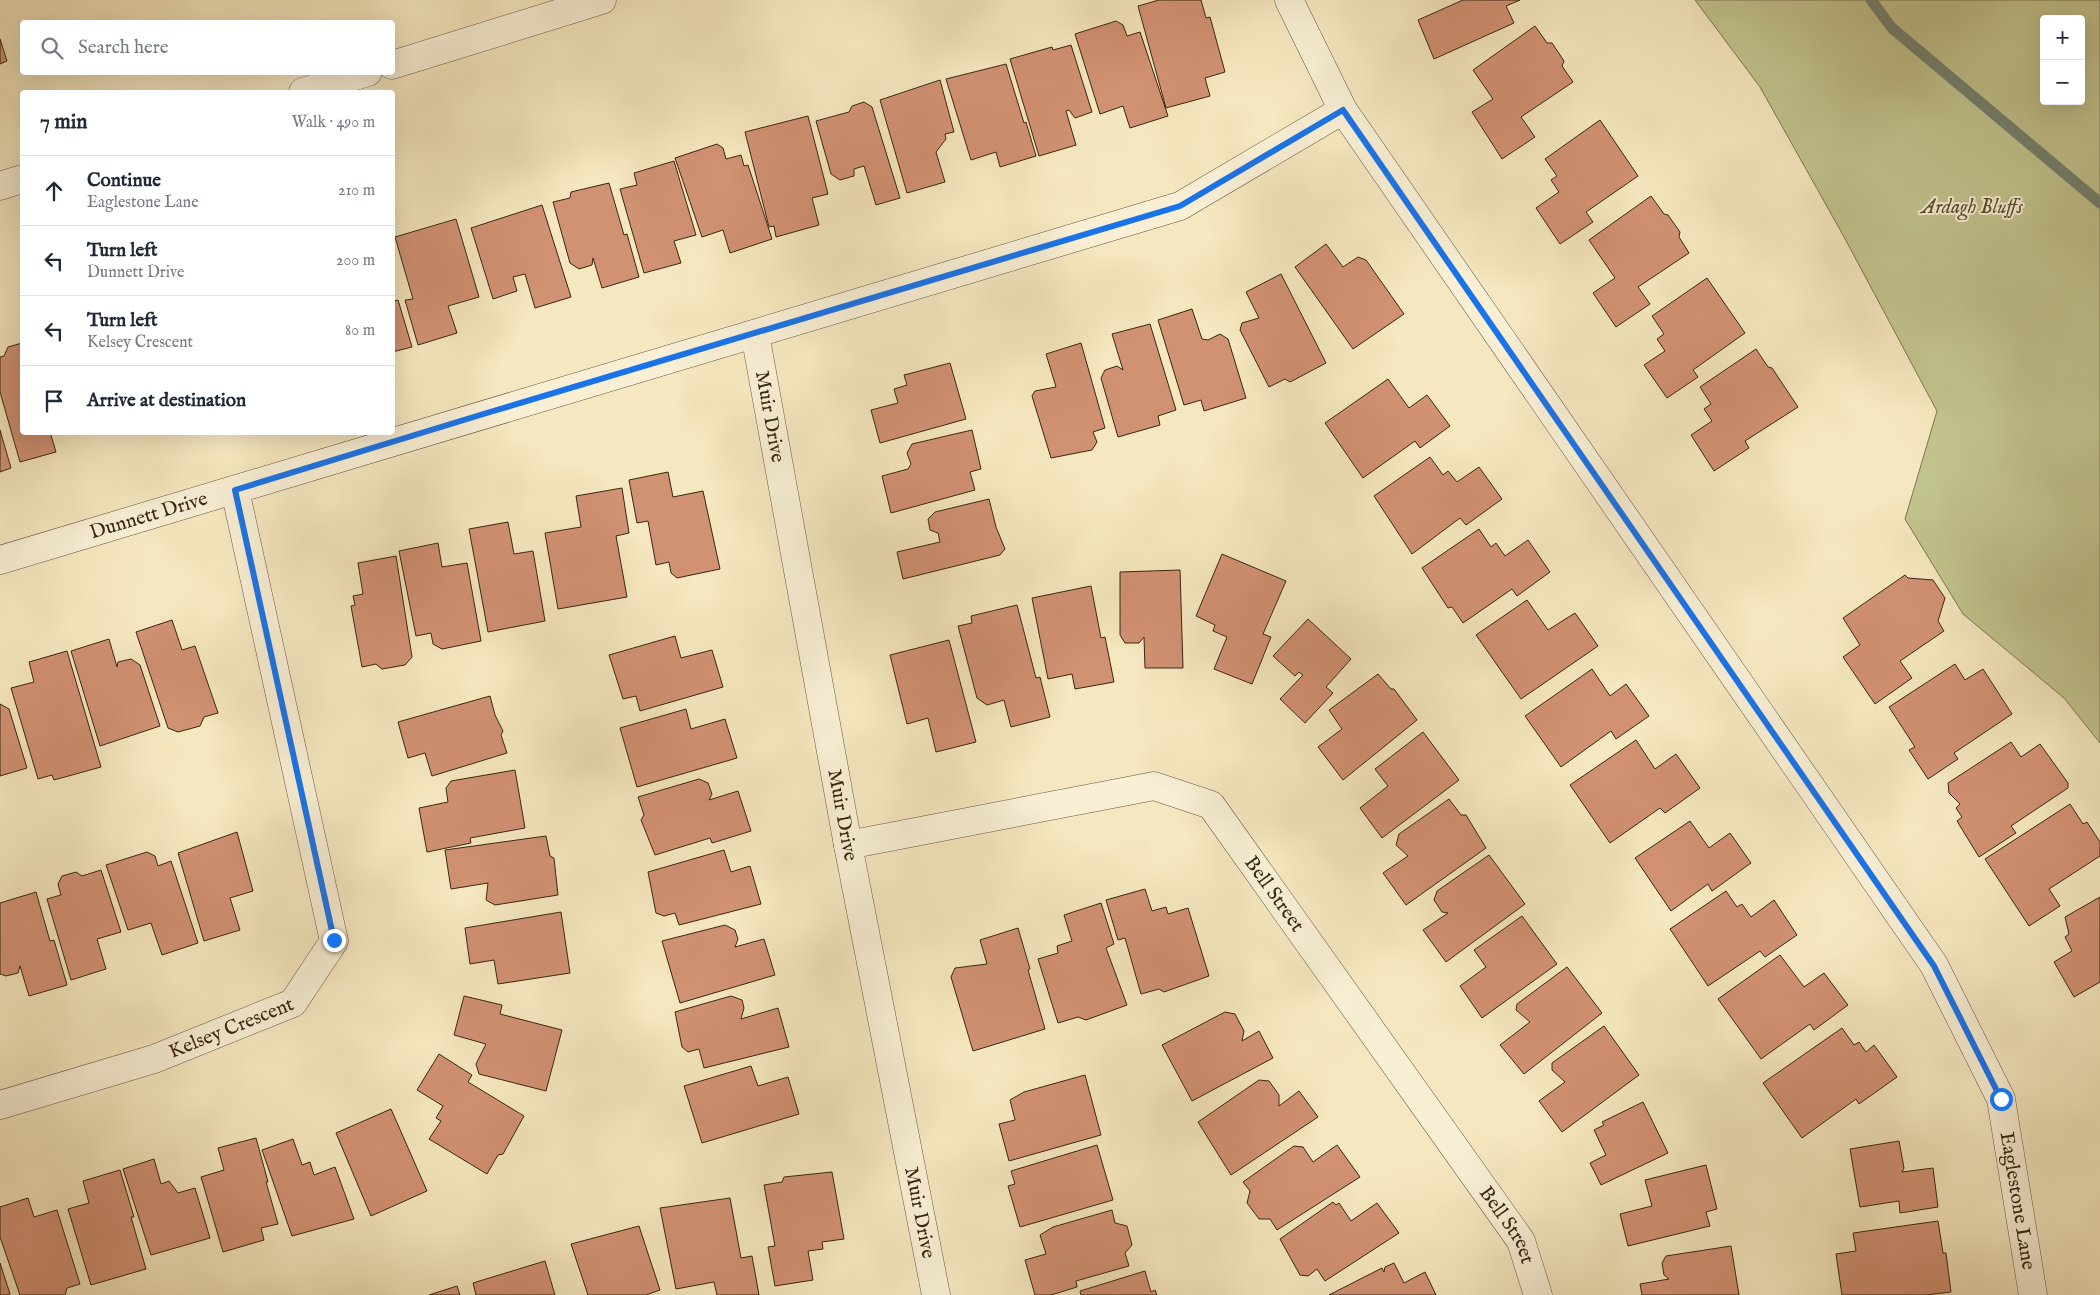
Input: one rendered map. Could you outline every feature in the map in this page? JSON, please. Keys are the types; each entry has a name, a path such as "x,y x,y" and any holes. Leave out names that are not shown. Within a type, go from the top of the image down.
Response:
{"street":[{"path":"395,64 602,0"},
{"name":"Eaglestone Lane","path":"1289,0 1343,110 1934,966 2001,1099 2033,1295"},
{"path":"310,90 358,75"},
{"name":"Dunnett Drive","path":"0,560 1180,206 1343,110"},
{"path":"0,186 20,180"},
{"name":"Muir Drive","path":"755,334 848,845 936,1295"},
{"name":"Kelsey Crescent","path":"0,1104 154,1059 293,1003 334,940 235,490"},
{"name":"Bell Street","path":"848,845 1154,786 1211,805 1521,1241 1538,1295"}],"green space":[{"name":"Ardagh Bluffs","path":"1695,0 2100,0 2100,743 2064,698 1963,614 1905,519 1937,411 1843,235 1760,87"}],"building":[{"path":"1159,0 1201,0 1206,18 1210,17 1225,72 1205,78 1210,96 1166,108 1138,6"},
{"path":"1463,0 1520,0 1506,6 1514,23 1434,59 1418,20"},
{"path":"1116,21 1123,25 1127,36 1140,32 1168,116 1130,128 1123,106 1100,114 1075,34"},
{"path":"1535,26 1547,43 1552,43 1564,61 1562,66 1573,82 1521,117 1535,137 1502,159 1472,112 1493,99 1473,70"},
{"path":"0,39 7,61 0,64"},
{"path":"1071,45 1092,112 1075,118 1069,110 1066,111 1076,145 1039,156 1010,59 1052,47 1053,50"},
{"path":"1006,64 1036,156 1000,167 996,152 971,160 946,79"},
{"path":"940,80 954,132 945,134 946,139 936,152 945,182 907,193 880,100"},
{"path":"864,102 872,107 900,198 876,205 864,166 854,169 854,176 840,180 831,174 816,121 849,112 852,106"},
{"path":"808,116 828,194 812,198 819,225 776,237 774,226 769,227 745,132"},
{"path":"1600,120 1638,176 1586,212 1593,222 1560,244 1536,208 1559,192 1551,180 1557,176 1545,159"},
{"path":"717,144 723,148 726,159 741,155 744,166 748,165 772,239 730,253 723,230 702,237 675,158"},
{"path":"674,161 696,235 674,241 681,263 644,273 620,189 637,185 634,173"},
{"path":"609,183 624,235 627,234 639,277 602,288 593,258 592,265 579,269 570,263 553,202 570,198 571,192"},
{"path":"1651,196 1680,232 1679,237 1689,253 1638,287 1650,304 1616,327 1593,293 1615,278 1589,240"},
{"path":"542,205 571,297 535,308 525,274 513,277 517,291 493,299 471,228"},
{"path":"456,219 479,297 448,306 457,333 418,345 405,300 413,299 395,237"},
{"path":"1326,244 1343,267 1358,257 1366,260 1404,314 1353,349 1295,267"},
{"path":"1281,274 1326,363 1290,382 1285,379 1269,387 1240,330 1242,323 1259,318 1246,292"},
{"path":"1707,278 1745,333 1693,370 1698,377 1667,398 1644,365 1665,351 1657,339 1664,334 1652,316"},
{"path":"398,300 412,347 395,351 395,301"},
{"path":"1192,309 1202,339 1208,340 1220,334 1228,339 1246,398 1204,411 1201,400 1184,405 1158,320"},
{"path":"1150,324 1176,410 1158,416 1160,425 1118,437 1101,378 1105,370 1117,366 1123,370 1112,334"},
{"path":"1081,343 1105,428 1093,432 1097,442 1092,450 1051,458 1032,396 1035,391 1056,387 1046,354"},
{"path":"20,344 20,435 51,435 56,452 20,462 0,392 0,357 4,356 8,347"},
{"path":"1756,349 1768,367 1772,368 1798,407 1745,441 1749,448 1714,471 1691,435 1712,421 1704,409 1711,404 1700,387"},
{"path":"950,363 966,419 880,443 871,410 898,403 894,389 907,385 904,375"},
{"path":"1388,379 1409,408 1427,395 1450,426 1420,448 1415,441 1363,478 1325,423"},
{"path":"0,430 11,468 0,472"},
{"path":"972,430 981,469 970,472 975,490 891,513 882,476 908,469 911,464 907,453 912,444"},
{"path":"1430,457 1443,475 1448,471 1457,482 1479,467 1502,499 1466,525 1460,518 1412,554 1374,496"},
{"path":"668,472 673,497 703,491 720,569 677,578 671,573 669,562 656,565 648,521 637,523 629,480"},
{"path":"622,488 629,533 616,536 627,597 558,609 545,533 581,527 576,496"},
{"path":"989,499 996,527 1005,549 1000,555 903,579 897,552 940,542 938,533 930,530 928,519 935,512"},
{"path":"508,522 514,554 533,551 545,621 488,632 469,529"},
{"path":"1479,529 1491,547 1496,543 1505,556 1528,540 1550,572 1517,596 1512,589 1463,623 1452,607 1448,608 1422,568"},
{"path":"438,543 442,567 467,563 481,641 442,649 433,644 431,633 416,636 399,551"},
{"path":"1222,554 1286,581 1263,634 1271,637 1252,684 1214,669 1227,637 1213,631 1215,625 1196,616"},
{"path":"396,556 412,657 405,665 382,669 376,664 362,667 351,606 355,605 353,596 363,594 358,563"},
{"path":"1180,570 1183,668 1145,668 1144,637 1139,643 1125,643 1120,635 1120,572"},
{"path":"1905,575 1908,578 1933,580 1945,598 1938,621 1944,631 1900,661 1912,678 1875,704 1843,657 1860,645 1843,618"},
{"path":"1091,586 1101,638 1105,637 1114,682 1075,689 1072,674 1048,679 1032,598"},
{"path":"1527,600 1548,630 1575,613 1598,646 1521,699 1476,635"},
{"path":"1017,605 1036,678 1040,677 1050,717 1011,727 1004,700 987,705 977,698 958,626 972,623 971,616"},
{"path":"1308,619 1351,659 1326,687 1333,693 1305,723 1280,699 1303,675 1299,672 1295,676 1273,656"},
{"path":"172,620 182,650 195,646 218,713 204,717 200,726 178,732 168,728 136,632"},
{"path":"675,636 681,658 712,650 723,687 640,711 636,696 623,699 609,655"},
{"path":"109,639 117,667 118,662 131,659 140,665 160,726 100,746 71,651"},
{"path":"949,640 976,742 936,752 928,718 907,724 890,655"},
{"path":"67,651 101,767 54,780 52,775 38,779 11,688 34,682 29,662"},
{"path":"1955,664 1965,680 1983,669 2012,714 1954,753 1958,759 1928,779 1909,750 1915,747 1889,707"},
{"path":"1592,669 1610,696 1626,684 1649,716 1616,739 1611,731 1561,767 1525,716"},
{"path":"1378,674 1391,689 1394,689 1417,720 1343,780 1318,747 1342,729 1329,710"},
{"path":"490,696 495,715 503,731 501,735 507,753 432,776 425,753 408,758 398,722"},
{"path":"0,704 9,709 27,768 0,776"},
{"path":"686,709 691,729 725,719 737,758 637,787 620,728"},
{"path":"1423,732 1459,780 1382,838 1360,808 1388,786 1375,769"},
{"path":"1636,740 1655,769 1676,754 1700,788 1665,813 1660,808 1610,843 1570,785"},
{"path":"2011,742 2021,757 2040,744 2068,783 2068,788 2011,826 2016,833 1979,857 1957,821 1962,817 1956,808 1960,804 1949,793 1948,783"},
{"path":"515,770 525,828 470,838 471,843 427,852 419,808 448,802 446,788 451,781"},
{"path":"699,779 708,783 712,794 709,800 738,791 751,831 712,843 710,838 655,855 641,820 644,815 638,797"},
{"path":"1449,799 1461,815 1466,815 1486,848 1406,905 1383,873 1408,856 1396,845 1399,834"},
{"path":"2070,804 2083,824 2087,822 2100,842 2100,856 2049,889 2060,906 2029,926 1985,859"},
{"path":"1690,821 1709,848 1730,833 1751,863 1712,891 1708,884 1671,911 1635,858"},
{"path":"237,832 253,891 230,898 240,930 204,941 178,853"},
{"path":"546,836 550,856 554,858 558,895 495,905 486,900 488,883 451,889 445,850"},
{"path":"724,850 731,872 750,866 761,904 679,925 675,913 664,916 656,913 648,872"},
{"path":"147,852 155,856 158,866 171,861 198,943 162,955 151,923 128,930 106,865"},
{"path":"1489,855 1525,904 1446,962 1423,930 1448,913 1442,912 1434,900 1437,891"},
{"path":"101,870 121,932 97,939 106,969 71,980 47,899 61,895 58,884 62,876 76,872 82,876"},
{"path":"1145,889 1152,911 1166,907 1168,914 1188,908 1209,976 1164,992 1159,989 1141,994 1125,938 1118,940 1106,900"},
{"path":"1726,891 1737,907 1742,904 1751,917 1774,900 1797,935 1765,957 1760,951 1708,986 1670,929"},
{"path":"36,892 50,941 54,940 67,985 29,996 20,966 18,973 6,976 0,974 0,903"},
{"path":"2100,897 2100,982 2074,997 2054,962 2072,951 2065,937 2069,934 2065,917"},
{"path":"1101,903 1114,944 1106,948 1127,1005 1086,1020 1078,1017 1058,1023 1038,959 1058,953 1057,946 1072,941 1064,915"},
{"path":"561,912 570,973 498,984 494,960 470,964 465,928"},
{"path":"1522,916 1557,964 1482,1018 1460,986 1486,967 1474,950"},
{"path":"725,925 735,930 738,939 735,947 764,939 775,975 680,1003 662,941"},
{"path":"1018,928 1045,1029 973,1051 951,977 955,968 987,964 980,940"},
{"path":"1780,955 1804,987 1824,973 1848,1005 1814,1030 1810,1024 1761,1059 1718,999"},
{"path":"1567,967 1602,1013 1524,1074 1500,1045 1530,1022 1516,1010 1517,1004"},
{"path":"464,996 502,1005 500,1014 562,1030 546,1091 479,1074 476,1064 486,1044 454,1035"},
{"path":"731,996 742,1000 744,1008 741,1019 778,1008 789,1047 704,1068 699,1049 688,1052 682,1047 675,1012"},
{"path":"1225,1012 1235,1014 1244,1031 1242,1041 1259,1031 1273,1058 1192,1101 1162,1045"},
{"path":"1604,1026 1639,1075 1562,1132 1539,1101 1565,1082 1552,1070 1552,1063"},
{"path":"1842,1028 1854,1045 1859,1042 1866,1052 1874,1045 1897,1077 1859,1104 1856,1099 1802,1138 1763,1083"},
{"path":"439,1054 472,1075 468,1082 524,1116 503,1154 498,1155 487,1174 429,1139 441,1121 436,1118 443,1106 417,1090"},
{"path":"751,1066 758,1086 788,1077 799,1114 702,1143 684,1086"},
{"path":"1085,1075 1101,1135 1009,1161 999,1124 1015,1120 1010,1100 1024,1092"},
{"path":"1259,1080 1269,1081 1279,1095 1279,1106 1299,1091 1318,1117 1231,1175 1198,1122"},
{"path":"1643,1102 1668,1153 1601,1185 1590,1163 1606,1155 1594,1130 1604,1125 1602,1122"},
{"path":"391,1109 427,1191 371,1216 336,1133"},
{"path":"256,1138 278,1224 261,1228 264,1240 223,1252 201,1177 224,1170 218,1148"},
{"path":"293,1139 302,1165 310,1162 314,1175 335,1167 354,1219 292,1236 262,1150"},
{"path":"1899,1141 1904,1168 1902,1172 1933,1168 1938,1207 1900,1213 1899,1201 1860,1207 1850,1149"},
{"path":"1097,1145 1113,1200 1020,1227 1008,1186 1015,1184 1011,1171"},
{"path":"1337,1145 1360,1177 1277,1230 1270,1219 1259,1219 1247,1203 1250,1191 1243,1182 1294,1146 1303,1147 1313,1162"},
{"path":"154,1159 161,1184 169,1181 178,1193 195,1188 210,1238 151,1255 123,1169"},
{"path":"1706,1165 1717,1209 1706,1212 1710,1226 1628,1246 1620,1214 1652,1206 1645,1180"},
{"path":"120,1170 134,1217 131,1217 146,1269 91,1285 68,1209 89,1203 83,1181"},
{"path":"832,1172 844,1239 822,1242 823,1249 808,1251 813,1280 775,1286 768,1247 775,1246 764,1185 782,1182 784,1177"},
{"path":"28,1198 34,1217 57,1210 80,1284 67,1288 65,1295 20,1295 0,1237 0,1207"},
{"path":"730,1198 741,1258 752,1256 759,1295 717,1295 714,1282 676,1289 660,1208"},
{"path":"1333,1202 1336,1205 1339,1203 1351,1221 1377,1203 1399,1233 1325,1281 1317,1269 1308,1276 1300,1275 1280,1239"},
{"path":"1112,1210 1115,1223 1127,1226 1132,1245 1125,1253 1129,1266 1076,1281 1077,1287 1051,1295 1035,1295 1025,1260 1046,1254 1040,1235 1053,1227"},
{"path":"1938,1221 1943,1253 1946,1253 1951,1292 1926,1295 1842,1295 1836,1254 1856,1251 1853,1233"},
{"path":"639,1226 660,1290 646,1295 588,1295 571,1244"},
{"path":"1731,1246 1739,1295 1642,1295 1640,1284 1669,1279 1664,1275 1662,1263 1666,1256"},
{"path":"545,1261 555,1295 476,1295 473,1283"},
{"path":"0,1263 10,1294 7,1295 0,1295"},
{"path":"1394,1263 1404,1283 1425,1272 1436,1295 1329,1295 1382,1268 1384,1272 1385,1267"},
{"path":"1145,1271 1151,1292 1155,1290 1157,1295 1081,1295 1080,1291"},
{"path":"457,1286 460,1295 429,1295"}],"waterway":[{"path":"1871,0 1892,28 2100,203"}],"route":[{"path":"334,940 235,490 1180,206 1343,110 1934,966 2001,1099"}]}
